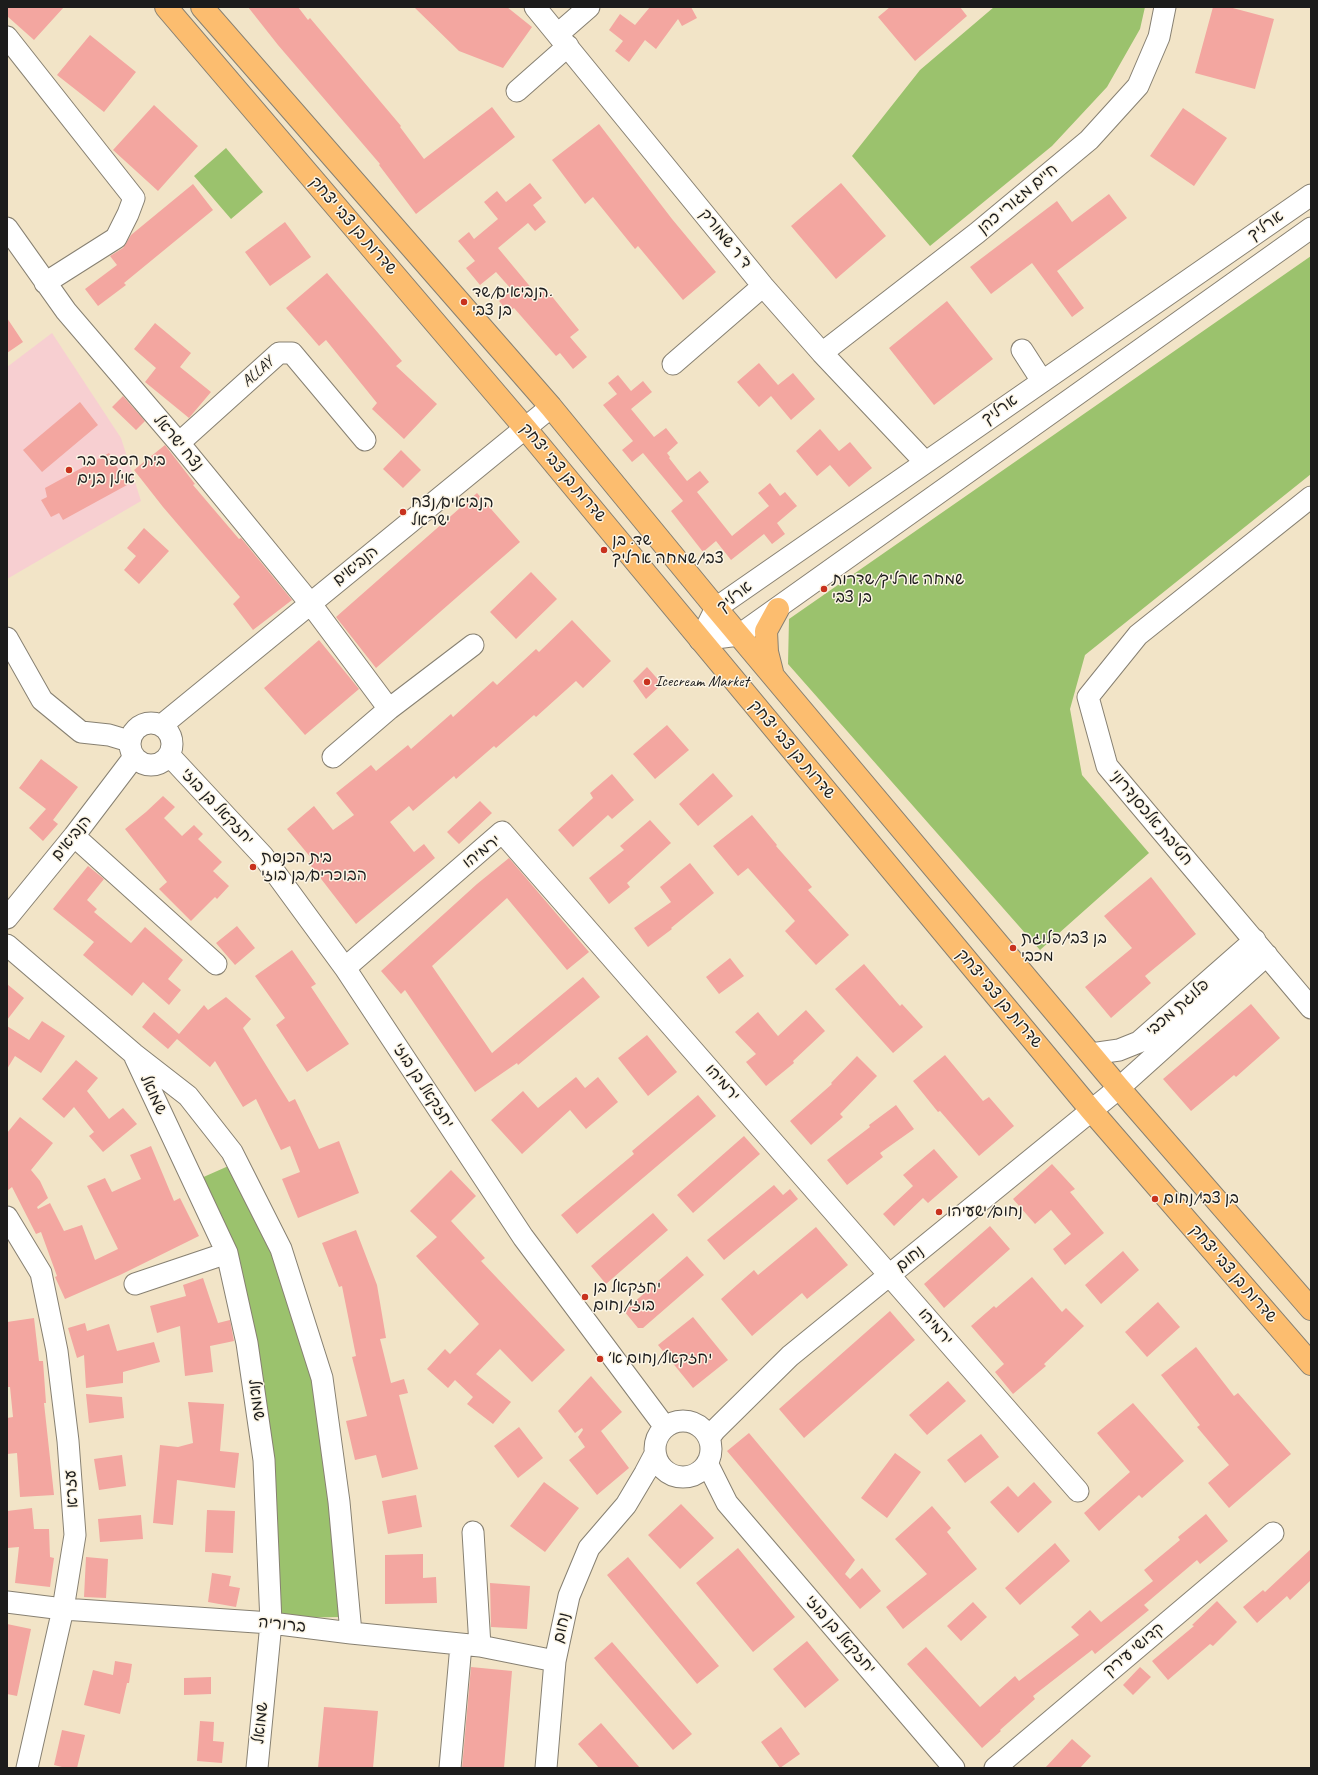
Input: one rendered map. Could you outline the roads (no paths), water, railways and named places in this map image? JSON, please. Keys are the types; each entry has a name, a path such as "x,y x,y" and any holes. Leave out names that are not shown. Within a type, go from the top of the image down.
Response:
{"main road":[{"name":"שדרות בן צבי יצחק","path":"166,7 526,428 700,640 1091,1110 1311,1364"},
{"name":"שדרות בן צבי יצחק","path":"202,7 551,407 716,608 1119,1088 1311,1308"},
{"path":"772,675 767,652 766,631 778,609"}],"street":[{"name":"ד\"ר שמורק","path":"535,7 763,286 822,353 925,462"},
{"path":"517,91 563,40 589,7"},
{"name":"חיים מגורי כהן","path":"822,353 977,233 1089,140 1138,86 1158,37 1165,7"},
{"path":"7,37 134,198 116,238 45,284"},
{"name":"ארליך","path":"700,640 716,608 1042,380 1311,195"},
{"name":"נצח ישראל","path":"7,228 45,284 66,311 179,443 310,603 389,709"},
{"name":"ארליך","path":"700,640 739,635 778,609 1311,228"},
{"path":"673,364 763,286"},
{"path":"1022,350 1042,380"},
{"name":"ALLAY","path":"179,443 280,353 292,353 365,440"},
{"name":"הנביאים","path":"162,725 551,407"},
{"name":"חטיבת אלכסנדרוני","path":"1311,497 1138,636 1088,697 1107,766 1311,1008"},
{"path":"7,638 42,700 81,732 109,735 132,749 140,762 152,765 164,761 169,755 172,747 172,738 167,729 162,725 152,722 144,723 137,727 132,733 132,749"},
{"path":"333,757 389,709 473,645"},
{"name":"הנביאים","path":"7,918 74,836 132,749"},
{"name":"יחזקאל בן בוזי","path":"169,755 263,856 345,968 522,1237 665,1427"},
{"name":"ירמיהו","path":"345,968 502,832 1078,1491"},
{"path":"74,836 216,964"},
{"name":"שמואל","path":"7,945 134,1054 188,1096 232,1152 281,1249 322,1378 339,1502 351,1633"},
{"name":"פלוגת מכבי","path":"1091,1054 1119,1050 1139,1042 1261,948"},
{"name":"פלוגת מכבי","path":"1119,1088 1261,948"},
{"name":"שמואל","path":"134,1054 227,1253 248,1343 264,1460 271,1623 257,1768"},
{"name":"נחום","path":"709,1438 715,1430 790,1356 1119,1088"},
{"name":"עזרא","path":"7,1217 41,1273 57,1351 68,1441 75,1535 63,1609 27,1768"},
{"path":"135,1284 227,1253"},
{"path":"681,1421 697,1425 704,1430 709,1438 711,1450 707,1463 699,1472 678,1475 657,1462 655,1454 656,1439 665,1427 672,1423 681,1421"},
{"name":"נחום","path":"546,1768 555,1661 569,1596 588,1548 626,1504 655,1454"},
{"name":"יחזקאל בן בוזי","path":"707,1463 727,1503 954,1768"},
{"name":"נחום","path":"626,1504 678,1475"},
{"name":"יחזקאל בן בוזי","path":"678,1475 727,1503"},
{"path":"450,1768 471,1645 473,1532"},
{"name":"קדושי עירק","path":"995,1768 1273,1533"},
{"name":"ברוריה","path":"7,1602 63,1609 271,1623 471,1645 555,1661"}],"place":[{"name":"הנביאים/שד. בן צבי","path":"464,302"},
{"name":"בית הספר בר אילן בנים","path":"69,470"},
{"name":"הנביאים/נצח ישראל","path":"403,512"},
{"name":"שד. בן צבי/שמחה ארליך","path":"604,550"},
{"name":"שמחה ארליך/שדרות בן צבי","path":"824,589"},
{"name":"Icecream Market","path":"647,682"},
{"name":"בית הכנסת הבוכרים/בן בוזי","path":"253,867"},
{"name":"בן צבי/פלוגת מכבי","path":"1013,948"},
{"name":"בן צבי/נחום","path":"1155,1199"},
{"name":"נחום/ישעיהו","path":"939,1212"},
{"name":"יחזקאל בן בוזי/נחום","path":"585,1297"},
{"name":"יחזקאל/נחום א׳","path":"600,1359"}]}
